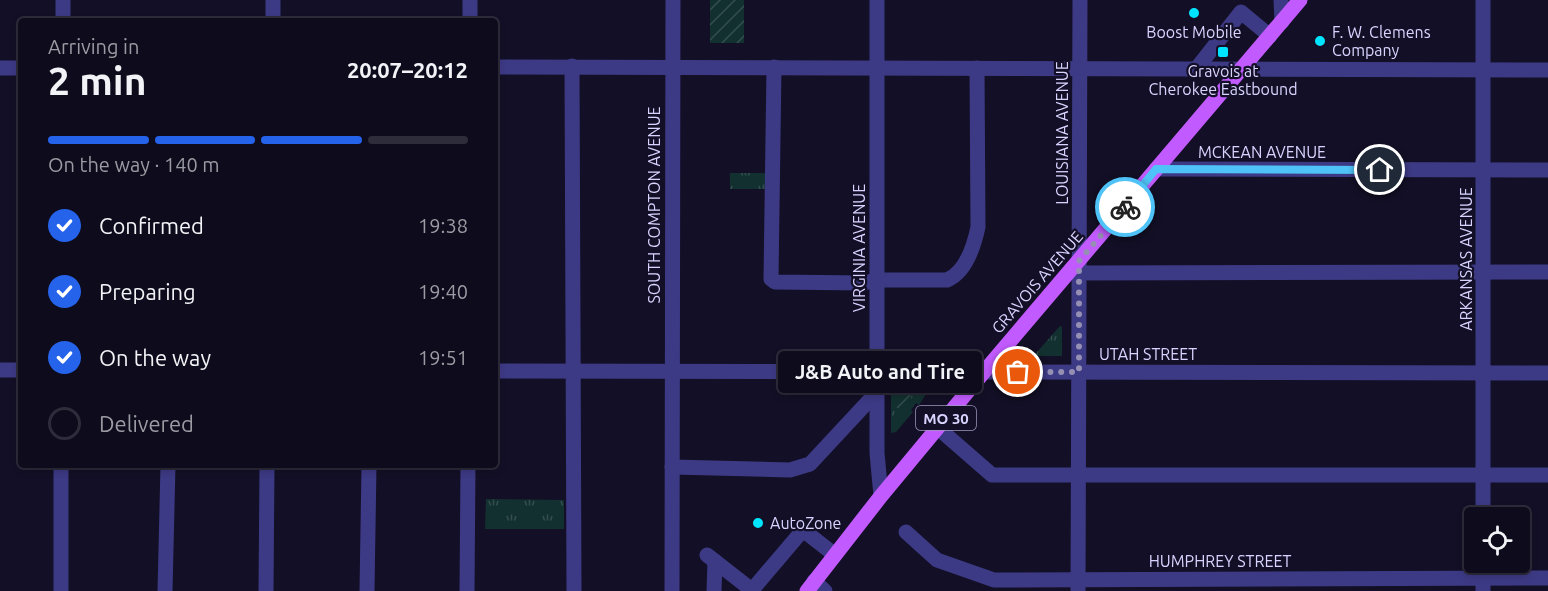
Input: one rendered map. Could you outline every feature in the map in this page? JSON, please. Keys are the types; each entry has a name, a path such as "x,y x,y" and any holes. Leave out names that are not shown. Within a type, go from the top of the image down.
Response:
{"main road":[{"name":"GRAVOIS AVENUE","path":"815,588 835,555 881,496 983,373 1079,267 1156,169 1300,0"}],"street":[{"path":"63,0 63,18"},
{"path":"273,0 273,18"},
{"path":"470,0 470,18"},
{"name":"SOUTH COMPTON AVENUE","path":"672,591 673,0"},
{"name":"VIRGINIA AVENUE","path":"877,0 877,453 881,496"},
{"name":"LOUISIANA AVENUE","path":"1078,585 1080,0"},
{"path":"1281,0 1282,22"},
{"name":"ARKANSAS AVENUE","path":"1483,0 1483,507"},
{"path":"1197,68 1236,6 1270,36"},
{"path":"572,66 574,591"},
{"path":"498,67 1548,70"},
{"path":"774,67 771,279 775,282 864,283 876,280 946,279 952,277 972,252 978,227 977,68"},
{"path":"0,68 18,68"},
{"name":"MCKEAN AVENUE","path":"1156,169 1548,170"},
{"path":"1079,267 1548,272"},
{"path":"0,370 18,370"},
{"name":"UTAH STREET","path":"498,371 1548,373"},
{"path":"672,467 790,470 801,468 810,464 878,392"},
{"path":"938,428 992,476 1548,475"},
{"path":"61,591 62,468"},
{"path":"165,591 168,468"},
{"path":"266,591 267,468"},
{"path":"367,591 369,468"},
{"path":"468,468 468,591"},
{"path":"714,591 711,558 753,591 803,530 835,555"},
{"name":"HUMPHREY STREET","path":"906,532 937,560 994,580 1078,585 1483,577 1548,578"}],"green space":[{"path":"710,0 744,0 744,43 710,43"},
{"path":"730,173 766,173 766,189 730,189"},
{"path":"1060,326 1062,327 1062,356 1037,356 1037,352"},
{"path":"924,387 928,391 919,405 916,403 911,410 913,412 896,432 891,433 891,389"},
{"path":"899,392 907,392 912,397 910,408 899,410 894,405 894,397"},
{"path":"486,499 564,500 564,529 485,529"}],"way so far":[{"path":"1018,372 1079,372 1079,261 1125,207"}],"place":[{"name":"Boost Mobile","path":"1194,13"},
{"name":"F. W. Clemens Company","path":"1320,41"},
{"name":"Gravois at Cherokee Eastbound","path":"1223,52"},
{"name":"J&B Auto and Tire","path":"1018,372"},
{"name":"AutoZone","path":"758,523"}],"route":[{"path":"1125,207 1156,169 1380,170"}]}
